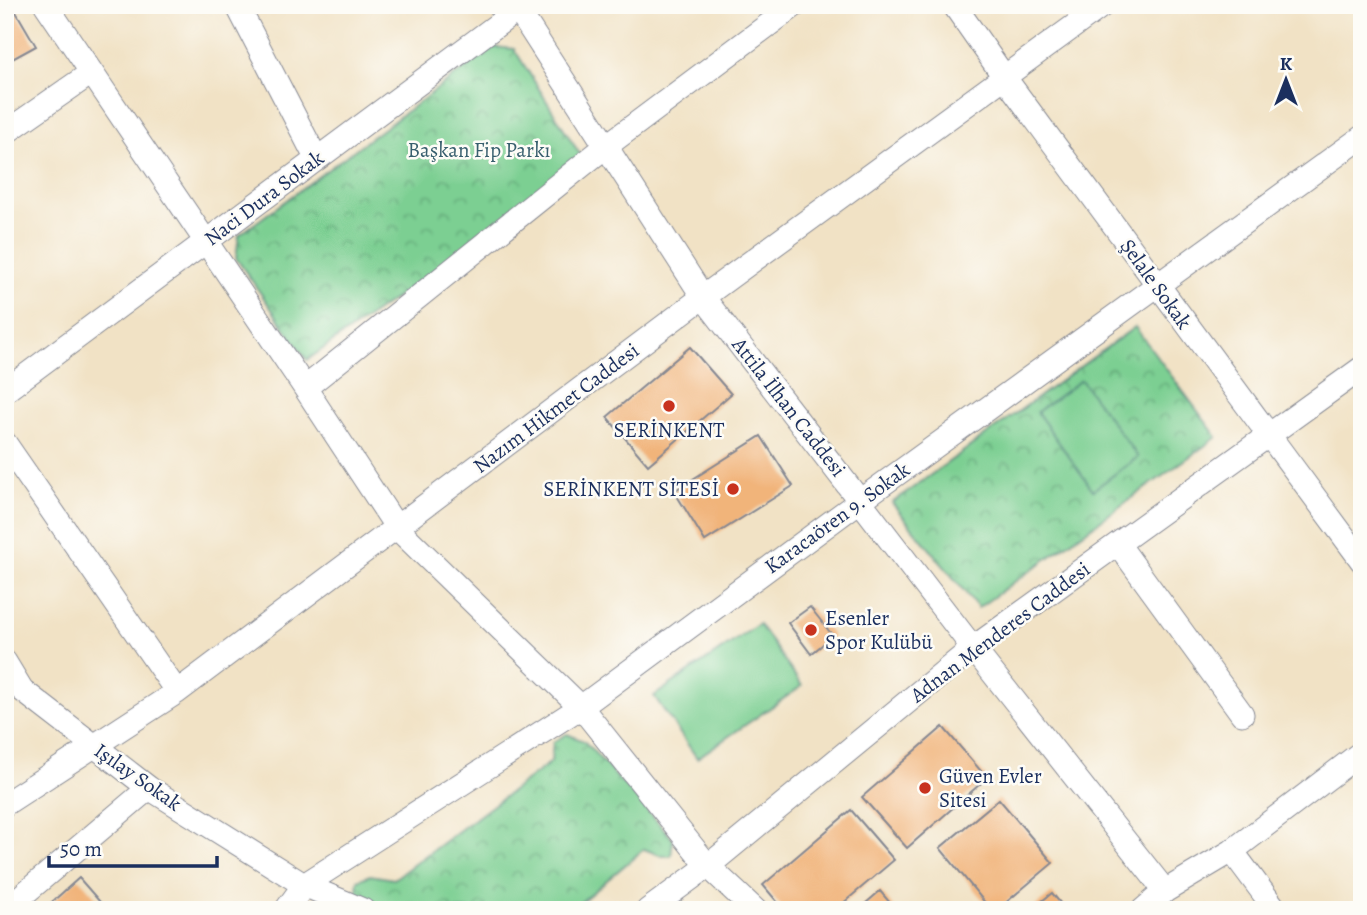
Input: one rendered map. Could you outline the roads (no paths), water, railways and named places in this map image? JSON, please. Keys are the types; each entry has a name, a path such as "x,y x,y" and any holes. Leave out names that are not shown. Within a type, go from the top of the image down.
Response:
{"street":[{"path":"46,5 397,527 581,707 708,866 755,910"},
{"path":"237,5 316,158"},
{"path":"305,388 605,147 795,5"},
{"name":"Şelale Sokak","path":"954,5 1157,286 1362,561"},
{"name":"Nazım Hikmet Caddesi","path":"5,804 177,692 703,297 1103,5"},
{"name":"Naci Dura Sokak","path":"5,391 519,7"},
{"name":"Attila İlhan Caddesi","path":"519,7 605,147 703,297 973,648 1165,891"},
{"path":"5,133 91,73"},
{"name":"Karacaören 9. Sokak","path":"304,885 581,707 861,500 1362,137"},
{"name":"Adnan Menderes Caddesi","path":"648,910 708,866 973,648 1362,368"},
{"path":"5,443 177,692"},
{"path":"1118,544 1242,714"},
{"name":"Işılay Sokak","path":"5,662 22,690 149,788 304,885 363,910"},
{"path":"1143,910 1165,891 1232,851 1362,752"},
{"path":"6,910 149,788"},
{"path":"1232,851 1276,910"},
{"path":"286,910 304,885"}],"place":[{"name":"SERİNKENT","path":"669,406"},
{"name":"SERİNKENT SİTESİ","path":"733,489"},
{"name":"Esenler Spor Kulübü","path":"811,630"},
{"name":"Güven Evler Sitesi","path":"925,788"}],"park label":[{"name":"Başkan Fip Parkı","path":"479,150"}]}
